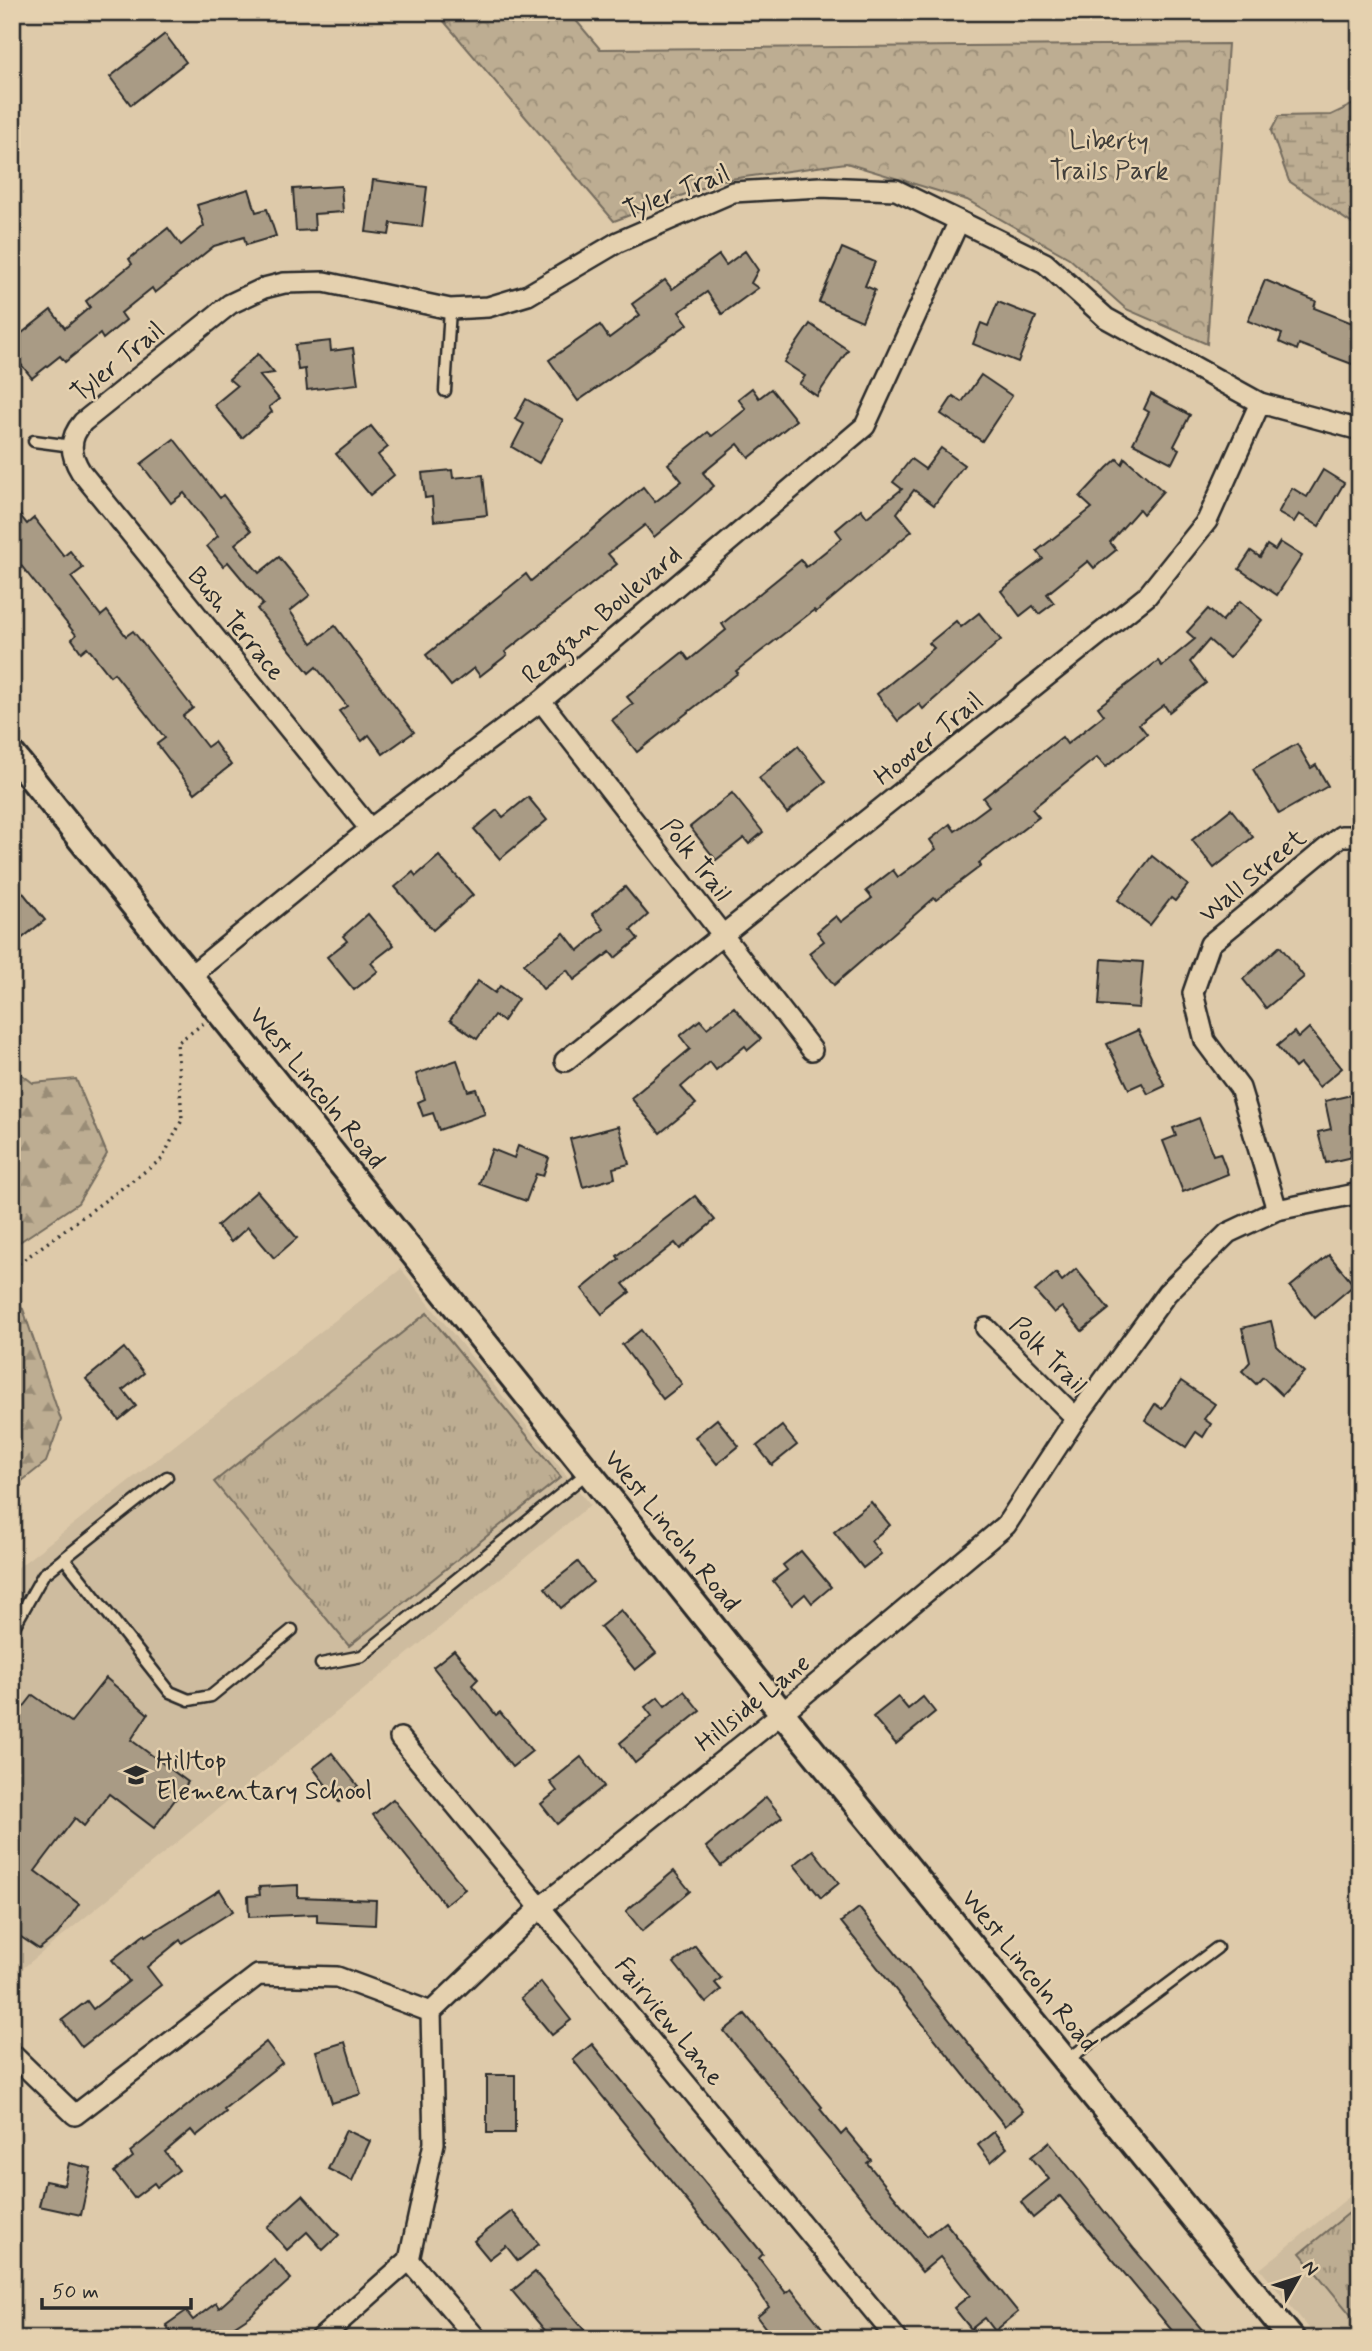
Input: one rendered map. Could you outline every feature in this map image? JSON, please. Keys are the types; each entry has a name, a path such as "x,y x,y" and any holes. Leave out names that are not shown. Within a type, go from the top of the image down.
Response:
{"street":[{"name":"Tyler Trail","path":"72,446 73,437 83,422 230,304 264,288 294,283 344,284 450,309 488,307 528,295 618,242 733,192 820,187 896,190 1045,263 1107,318 1260,403 1360,430"},
{"name":"Reagan Boulevard","path":"190,976 370,829 541,701 865,426 958,221"},
{"name":"Hoover Trail","path":"565,1061 1147,596 1207,521 1260,403"},
{"name":"Bush Terrace","path":"72,446 72,456 81,472 370,829"},
{"name":"Polk Trail","path":"541,701 812,1050"},
{"name":"West Lincoln Road","path":"12,754 782,1713 1292,2339"},
{"name":"Wall Street","path":"1277,1210 1240,1088 1205,1041 1193,993 1210,944 1341,836 1360,836"},
{"name":"Hillside Lane","path":"431,2012 542,1906 782,1713 1006,1525 1076,1418 1167,1293 1228,1233 1277,1210 1360,1193"},
{"name":"Polk Trail","path":"986,1328 1076,1418"},
{"name":"Fairview Lane","path":"400,1738 542,1906 897,2339"},
{"path":"12,2054 75,2115 258,1975 337,1977 431,2012 433,2143 409,2260 320,2339"},
{"path":"409,2260 477,2339"}],"lane":[{"path":"445,391 450,309"},
{"path":"34,441 72,446"},
{"path":"321,1664 362,1656 588,1472"},
{"path":"12,1630 43,1575 167,1478"},
{"path":"64,1558 170,1692 189,1700 211,1696 292,1630"},
{"path":"1066,2062 1217,1948"}],"path":[{"path":"12,1264 18,1264 162,1159 183,1120 177,1043 219,1012"}],"shaded area":[{"name":"Hilltop Elementary School","path":"401,1269 590,1505 12,1977 12,1572"},
{"path":"1360,2188 1360,2339 1318,2339 1260,2269"}],"green space":[{"name":"Liberty Trails Park","path":"436,12 569,12 600,49 1228,44 1207,344 1126,309 1069,258 967,200 846,163 723,180 614,221"},
{"path":"1360,101 1360,229 1289,181 1271,131 1279,116 1331,115"},
{"path":"12,1067 33,1083 76,1079 107,1154 78,1203 12,1247"},
{"path":"12,1304 23,1309 61,1420 46,1462 12,1489"},
{"path":"427,1313 561,1477 349,1646 214,1482"},
{"path":"1360,2204 1360,2326 1300,2253"}],"building":[{"path":"165,34 186,62 131,105 110,77"},
{"path":"373,180 427,187 422,227 391,223 389,235 366,232"},
{"path":"341,186 343,212 314,214 315,230 296,231 293,189"},
{"path":"249,189 256,212 267,209 276,236 246,245 244,237 214,246 155,293 152,288 121,313 126,320 103,339 100,334 65,362 60,356 32,378 12,353 12,341 51,310 65,328 90,307 86,301 132,264 129,259 168,228 181,245 204,226 197,205"},
{"path":"842,248 875,262 865,286 875,290 862,321 819,302"},
{"path":"745,251 758,270 751,283 758,288 722,314 707,292 679,312 688,324 578,401 549,360 600,325 609,338 640,315 632,304 665,280 672,289 719,255 726,265"},
{"path":"1265,280 1316,301 1314,308 1360,326 1360,367 1299,344 1297,350 1279,342 1282,334 1248,321"},
{"path":"998,302 1036,317 1018,362 973,344 981,323 988,326"},
{"path":"810,324 848,350 817,396 799,384 805,376 784,362"},
{"path":"330,341 331,351 353,348 358,384 307,390 305,369 298,370 295,345"},
{"path":"258,354 274,373 259,375 279,399 269,407 272,412 242,438 214,405 237,386 229,379"},
{"path":"981,375 1012,396 982,441 941,414 953,396 962,402"},
{"path":"752,388 759,398 771,389 796,420 749,458 738,444 703,473 714,486 678,517 654,537 645,525 608,554 617,564 505,652 507,655 480,676 474,668 451,686 426,655 526,574 531,581 643,487 655,502 682,481 668,464 708,432 712,436 746,409 738,399"},
{"path":"1151,394 1190,415 1174,446 1179,449 1172,463 1133,443 1149,412 1144,409"},
{"path":"526,399 563,420 539,463 512,447 524,424 515,419"},
{"path":"371,426 388,447 378,455 394,475 370,495 336,454"},
{"path":"174,439 220,498 223,495 251,531 235,544 259,573 279,557 310,595 290,611 312,643 335,626 414,732 383,754 369,735 362,741 339,711 347,706 316,667 309,673 257,609 263,604 228,562 223,566 207,546 218,536 184,493 171,503 141,464"},
{"path":"941,448 964,465 934,505 914,490 897,513 912,531 816,612 814,610 736,671 738,673 637,752 612,720 633,704 627,697 683,652 689,660 726,630 722,624 801,560 806,567 842,538 836,530 861,509 867,517 902,489 893,482 911,459 925,469"},
{"path":"1125,458 1163,491 1143,514 1139,509 1110,542 1116,550 1094,568 1088,561 1047,594 1054,603 1039,614 1033,606 1020,616 1001,591 1043,559 1037,551 1092,508 1080,497 1117,459 1122,464"},
{"path":"452,470 453,478 483,475 487,515 434,521 432,497 425,498 422,473"},
{"path":"1323,470 1344,483 1319,526 1299,514 1294,522 1278,513 1292,488 1307,497"},
{"path":"12,505 27,524 34,518 64,556 70,551 83,568 71,577 101,616 107,611 126,636 133,631 193,708 183,716 207,747 214,742 231,765 195,793 157,744 165,738 114,673 110,676 87,647 81,652 72,639 76,635 12,554"},
{"path":"1280,542 1302,556 1277,595 1239,569 1251,551 1260,557 1267,545 1275,550"},
{"path":"1240,601 1262,620 1229,658 1209,640 1190,662 1206,683 1169,712 1164,705 1139,724 1147,734 1106,767 1097,757 1032,809 1039,817 979,863 981,866 936,900 934,898 834,985 809,953 824,941 817,932 836,916 841,922 872,898 866,891 893,870 898,877 936,849 930,840 950,824 955,831 989,806 983,798 1062,737 1067,744 1104,715 1098,707 1158,661 1162,666 1195,639 1187,632 1208,609 1222,621"},
{"path":"979,613 1001,640 923,709 919,704 898,721 877,694 934,648 929,643 956,621 961,627"},
{"path":"1297,744 1311,768 1316,765 1328,786 1279,814 1253,769"},
{"path":"798,746 826,782 787,813 759,778"},
{"path":"732,793 763,832 749,844 744,838 716,860 690,827"},
{"path":"528,797 547,820 500,859 474,829 497,810 503,817"},
{"path":"1231,809 1253,837 1214,868 1192,840"},
{"path":"439,856 473,895 433,930 395,887 413,872 416,876"},
{"path":"1152,856 1188,885 1175,901 1171,898 1150,925 1118,900"},
{"path":"12,879 45,920 21,939 12,928"},
{"path":"625,887 648,915 631,930 638,939 615,958 610,952 574,980 567,970 543,989 524,964 564,933 578,951 604,929 592,914"},
{"path":"368,914 394,945 371,963 378,971 354,990 327,957 347,941 343,936"},
{"path":"1280,946 1304,977 1266,1008 1243,979"},
{"path":"1102,959 1143,962 1139,1008 1099,1005"},
{"path":"478,981 495,993 500,986 518,999 503,1021 494,1015 477,1039 450,1020"},
{"path":"734,1007 761,1039 748,1050 745,1046 716,1070 710,1062 681,1087 696,1104 660,1133 631,1098 690,1049 680,1036 700,1020 707,1028"},
{"path":"1309,1028 1342,1068 1319,1087 1300,1064 1295,1068 1277,1046 1294,1032 1298,1038"},
{"path":"1138,1030 1165,1086 1148,1094 1142,1083 1129,1089 1107,1044"},
{"path":"457,1060 468,1091 476,1089 485,1114 439,1130 433,1113 423,1116 418,1102 425,1099 416,1074"},
{"path":"1356,1094 1360,1109 1360,1148 1350,1150 1352,1157 1326,1163 1318,1132 1331,1129 1325,1101"},
{"path":"1199,1118 1213,1155 1220,1153 1228,1174 1183,1192 1163,1141 1176,1136 1173,1128"},
{"path":"619,1126 629,1164 613,1168 615,1178 583,1187 570,1139"},
{"path":"518,1146 549,1158 543,1176 536,1174 526,1201 479,1184 492,1149 514,1158"},
{"path":"257,1191 297,1238 274,1258 248,1227 231,1242 217,1226"},
{"path":"695,1196 715,1220 680,1249 675,1243 623,1284 630,1292 602,1314 582,1289 619,1259 617,1256"},
{"path":"1329,1255 1354,1285 1315,1318 1290,1287"},
{"path":"1076,1269 1109,1309 1082,1331 1062,1307 1054,1313 1035,1291 1056,1273 1062,1281"},
{"path":"1271,1321 1277,1346 1304,1372 1282,1395 1263,1377 1256,1384 1242,1371 1250,1362 1242,1328"},
{"path":"641,1330 682,1384 663,1399 622,1345"},
{"path":"124,1348 144,1373 123,1390 136,1406 119,1420 86,1379"},
{"path":"1181,1381 1215,1404 1204,1419 1211,1424 1203,1437 1196,1432 1186,1447 1145,1420 1155,1404 1162,1409"},
{"path":"717,1419 739,1446 717,1464 695,1437"},
{"path":"782,1426 797,1445 772,1465 757,1446"},
{"path":"871,1502 890,1525 871,1541 881,1554 863,1568 834,1532"},
{"path":"801,1551 831,1587 812,1603 805,1594 792,1605 773,1581 787,1570 783,1565"},
{"path":"578,1562 593,1582 561,1608 545,1588"},
{"path":"621,1610 656,1653 635,1670 600,1627"},
{"path":"454,1650 478,1679 472,1685 496,1715 500,1712 532,1751 512,1767 433,1667"},
{"path":"106,1678 148,1714 131,1740 188,1782 154,1828 109,1794 84,1826 75,1818 35,1871 79,1904 57,1935 39,1949 12,1931 12,1722 33,1695 71,1722"},
{"path":"684,1691 700,1711 635,1763 620,1743 652,1716 645,1707 658,1697 665,1706"},
{"path":"898,1697 908,1709 923,1697 935,1712 896,1744 873,1717"},
{"path":"332,1753 358,1786 339,1802 313,1768"},
{"path":"581,1757 604,1786 557,1824 541,1804 557,1791 550,1782"},
{"path":"766,1797 782,1817 721,1866 706,1847"},
{"path":"393,1799 465,1889 445,1905 373,1815"},
{"path":"813,1850 839,1883 821,1898 794,1865"},
{"path":"674,1871 690,1891 642,1931 626,1911"},
{"path":"298,1885 298,1897 376,1900 375,1925 317,1922 317,1914 249,1917 248,1896 260,1895 259,1887"},
{"path":"220,1890 233,1911 182,1943 180,1940 147,1967 161,1985 82,2047 62,2020 87,2001 93,2009 129,1981 112,1960 145,1934 146,1936"},
{"path":"859,1908 1023,2111 1005,2126 841,1922"},
{"path":"695,1946 721,1978 715,1983 721,1990 706,2003 674,1963"},
{"path":"541,1982 571,2020 552,2035 521,1998"},
{"path":"745,2014 822,2107 820,2109 841,2135 846,2130 871,2160 867,2163 927,2236 945,2222 1018,2312 995,2331 985,2318 971,2329 954,2308 970,2295 940,2257 922,2272 724,2031"},
{"path":"266,2042 282,2063 224,2109 226,2112 196,2136 191,2130 165,2152 179,2170 157,2187 154,2183 134,2198 114,2172 133,2157 130,2152"},
{"path":"345,2042 361,2094 332,2103 316,2051"},
{"path":"592,2044 763,2254 759,2258 786,2293 791,2289 831,2339 774,2339 757,2317 769,2307 754,2284 573,2060"},
{"path":"487,2075 515,2075 515,2133 487,2133"},
{"path":"346,2130 370,2141 352,2181 328,2169"},
{"path":"994,2132 1007,2148 991,2162 978,2145"},
{"path":"1049,2142 1210,2339 1179,2339 1060,2196 1033,2218 1021,2202 1049,2179 1031,2157"},
{"path":"69,2163 91,2168 81,2215 39,2206 45,2181 64,2185"},
{"path":"303,2195 339,2235 323,2250 307,2232 287,2250 267,2227"},
{"path":"512,2211 539,2244 518,2261 506,2246 489,2259 474,2241"},
{"path":"274,2259 291,2279 250,2316 215,2339 176,2339 166,2325 186,2311 193,2320 216,2303 219,2308"},
{"path":"535,2272 592,2339 552,2339 512,2291"}],"place":[{"name":"Hilltop Elementary School","path":"136,1775"}]}
